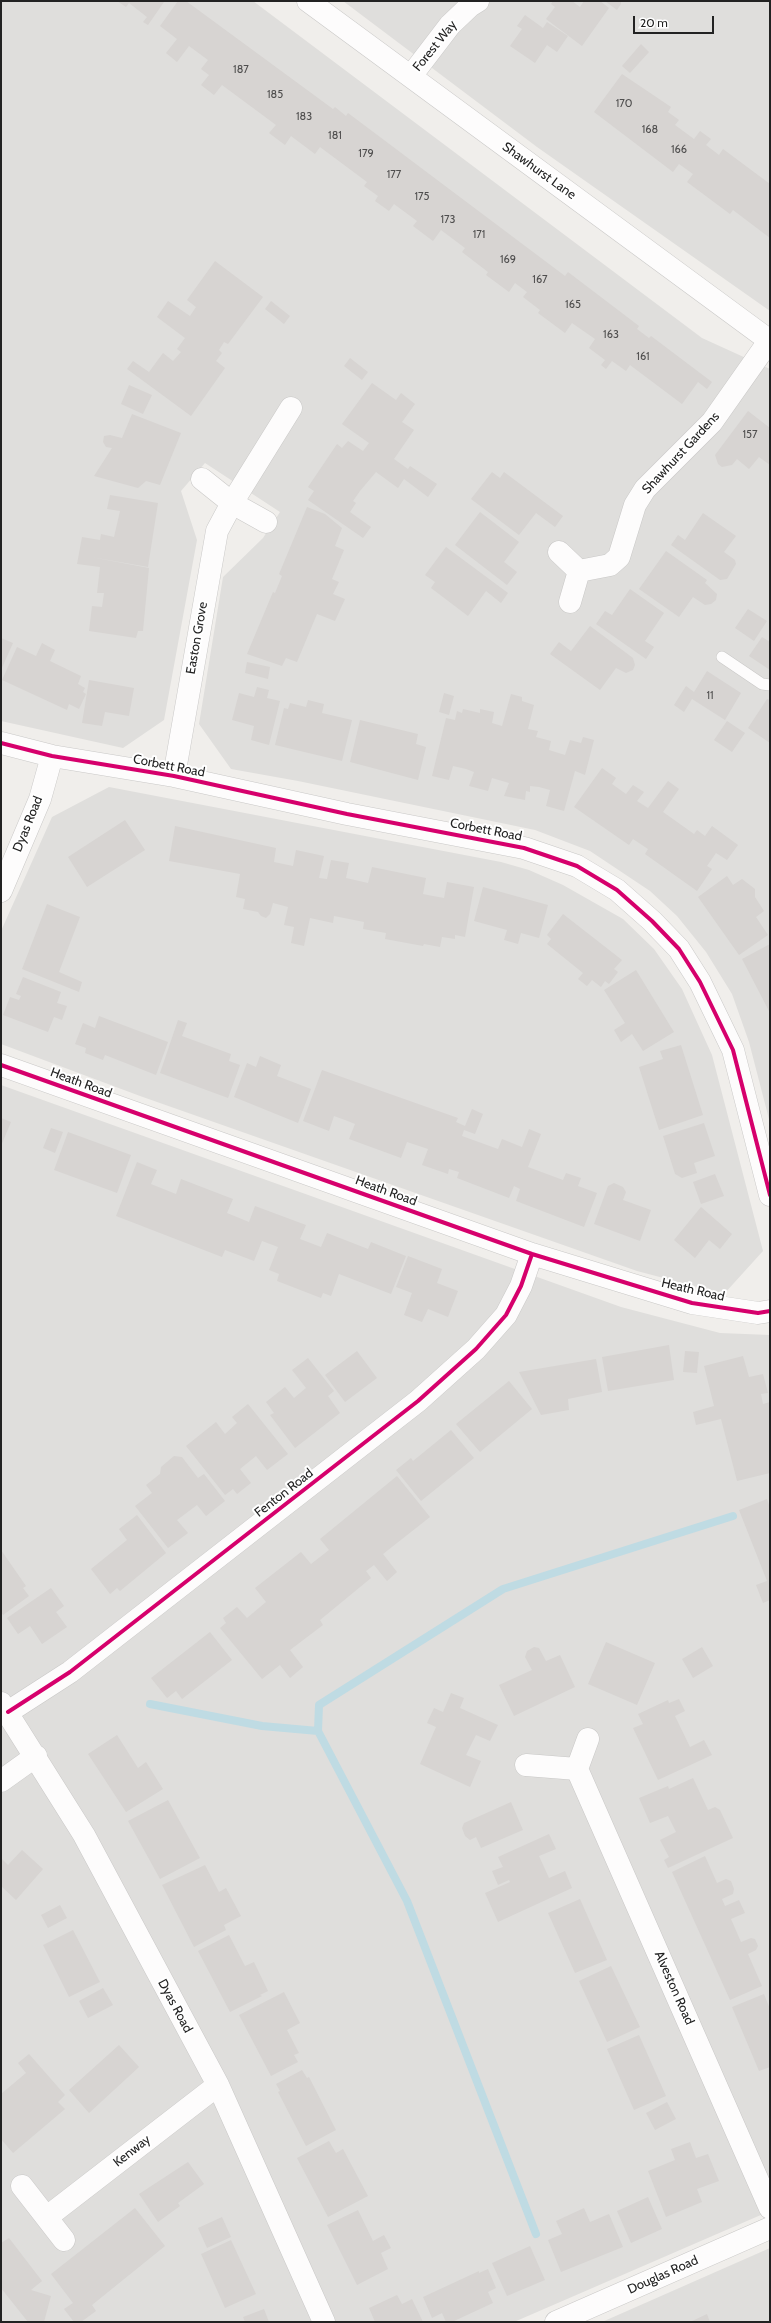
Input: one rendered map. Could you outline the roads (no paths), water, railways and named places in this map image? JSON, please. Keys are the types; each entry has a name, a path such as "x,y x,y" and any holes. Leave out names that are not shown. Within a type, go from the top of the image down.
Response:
{"street":[{"name":"Shawhurst Lane","path":"308,1 769,341"},
{"name":"Forest Way","path":"411,76 450,25 478,1"},
{"name":"Shawhurst Gardens","path":"579,571 610,565 620,557 630,517 645,489 712,422 769,341"},
{"name":"Easton Grove","path":"174,776 217,531 232,503 291,408"},
{"path":"202,479 232,503 266,522"},
{"path":"558,552 579,571 570,602"},
{"name":"Corbett Road","path":"1,743 52,756 174,776 347,814 524,848 577,866 617,890 652,920 679,949 700,982 733,1050 770,1195"},
{"name":"Dyas Road","path":"1,891 40,799 52,756"},
{"name":"Heath Road","path":"1,1065 532,1254 692,1303 758,1314 770,1311"},
{"name":"Fenton Road","path":"4,1708 70,1672 418,1401 476,1349 501,1321 521,1286 532,1254"},
{"name":"Dyas Road","path":"4,1708 36,1756 84,1835 218,2085 324,2322"},
{"path":"526,1765 578,1768 588,1739"},
{"path":"1,1782 36,1756"},
{"name":"Alveston Road","path":"578,1768 770,2208"},
{"name":"Kenway","path":"47,2217 218,2085"},
{"path":"22,2186 64,2240"},
{"name":"Douglas Road","path":"556,2322 770,2228"}],"lane":[{"path":"722,657 762,684 770,685"}],"waterway":[{"path":"318,1731 319,1705 503,1589 733,1516"},
{"path":"150,1704 262,1726 318,1731 407,1901 536,2234"}]}
